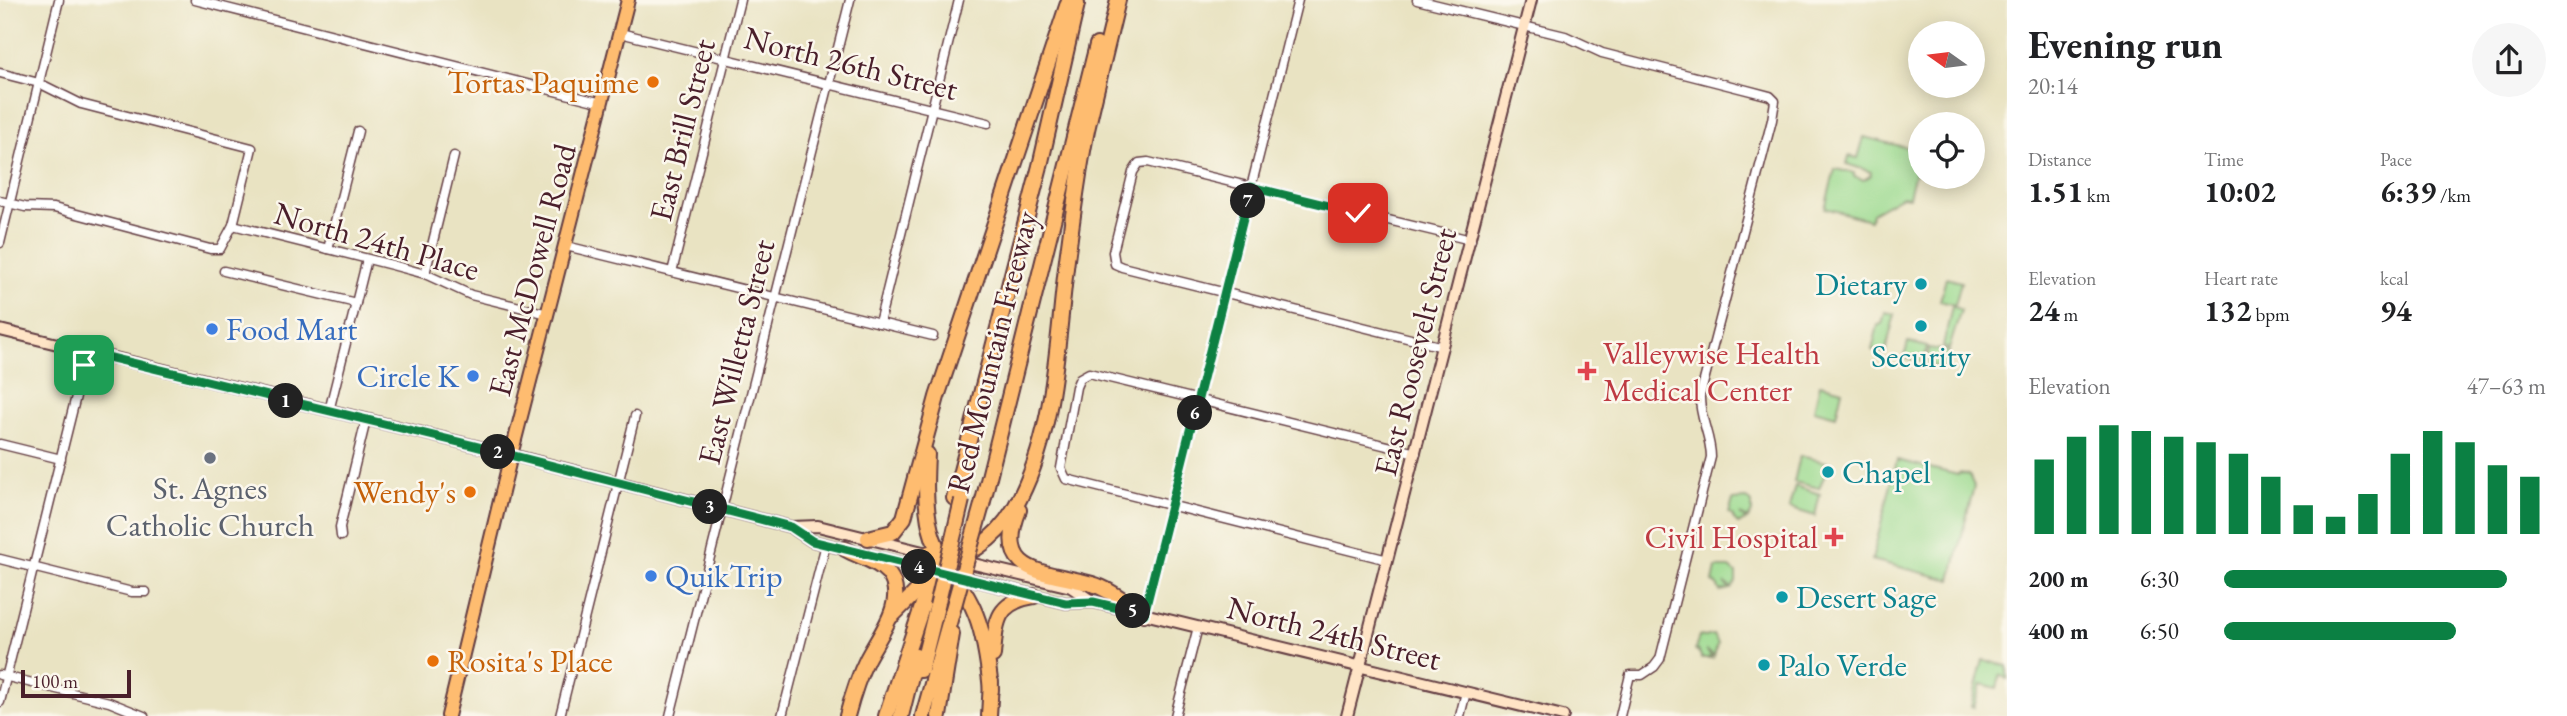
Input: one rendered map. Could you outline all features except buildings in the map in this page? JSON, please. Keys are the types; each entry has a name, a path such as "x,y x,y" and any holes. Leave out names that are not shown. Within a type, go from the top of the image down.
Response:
{"highway":[{"path":"868,538 893,532 904,518 943,377 1069,0"},
{"name":"Red Mountain Freeway","path":"930,605 944,566 982,396 1040,166 1078,0"},
{"name":"Red Mountain Freeway","path":"923,716 982,505 1108,0"},
{"path":"1118,0 1086,133 1046,426 1012,532 1013,547 1021,561 1035,570 1096,585 1144,614"},
{"path":"929,428 927,515 944,566 966,594 981,625 987,649 990,690"},
{"path":"887,621 944,566 972,552 997,532 1014,508 1035,464"},
{"path":"901,716 958,499"},
{"path":"845,549 878,564 892,580 895,600 864,666 847,716"},
{"path":"989,716 996,621 1009,604 1034,596"},
{"path":"886,716 930,605"},
{"path":"910,716 930,605"},
{"path":"939,716 950,656 953,609"}],"main road":[{"name":"East McDowell Road","path":"448,716 511,455 628,0"},
{"name":"East Roosevelt Street","path":"1347,716 1531,0"},
{"name":"North 24th Street","path":"0,330 511,455 791,527 818,526 868,538 1034,596 1066,603 1093,602 1563,716"},
{"name":"North 24th Street","path":"791,527 812,541 845,549 1071,587 1093,602"}],"street":[{"path":"0,243 59,0"},
{"path":"195,0 602,103"},
{"name":"East Brill Street","path":"672,272 740,0"},
{"name":"East Willetta Street","path":"670,716 850,0"},
{"path":"879,323 959,0"},
{"path":"1144,614 1298,0"},
{"path":"1417,0 1565,36 1611,56 1747,89 1770,96 1775,101 1700,396 1701,416 1711,448 1711,457 1675,606 1660,659 1642,675 1630,675 1620,716"},
{"name":"North 26th Street","path":"620,33 988,123"},
{"path":"0,73 39,83 81,104 252,149 233,225 220,248 210,249 44,206 25,207 0,201"},
{"path":"328,249 358,131"},
{"path":"425,274 454,156"},
{"path":"1443,348 1115,264 1113,253 1133,172 1139,163 1148,162 1471,240"},
{"name":"North 24th Place","path":"233,225 425,274 471,295 548,314"},
{"path":"566,246 933,336"},
{"path":"329,411 367,259"},
{"path":"224,271 356,303"},
{"path":"0,702 3,676 34,567 87,352"},
{"path":"1388,560 1066,479 1061,468 1076,387 1084,374 1089,373 1416,453"},
{"path":"560,716 635,416"},
{"path":"341,536 340,527 366,420"},
{"path":"0,444 61,460"},
{"path":"782,716 826,544"},
{"path":"0,559 132,592 145,592"},
{"path":"1175,716 1198,627"},
{"path":"3,676 109,702 145,716"},
{"path":"1460,716 1466,692"}],"green space":[{"path":"1864,137 1908,148 1909,197 1902,196 1872,213 1870,220 1825,208 1835,169 1854,173 1854,177 1863,180 1870,176 1871,172 1847,164 1849,156 1858,158"},
{"path":"1946,278 1961,282 1955,305 1940,301"},
{"path":"1952,306 1961,310 1949,349 1943,347"},
{"path":"1885,312 1895,314 1885,353 1872,350 1878,325 1882,324"},
{"path":"1908,342 1927,347 1924,362 1904,358"},
{"path":"1929,348 1949,351 1946,369 1927,364"},
{"path":"1820,384 1842,390 1836,416 1814,410"},
{"path":"1800,456 1830,463 1819,488 1794,482"},
{"path":"1897,460 1958,475 1969,475 1974,486 1951,580 1872,560"},
{"path":"1795,486 1820,494 1815,516 1789,508"},
{"path":"1746,499 1752,503 1752,512 1748,519 1740,515 1746,520 1738,524 1729,514 1733,500"},
{"path":"1716,568 1730,568 1736,573 1736,582 1732,588 1724,583 1730,589 1720,591 1713,582"},
{"path":"1713,635 1718,643 1714,656 1706,650 1712,658 1702,658 1695,650 1699,636"},
{"path":"1983,660 2007,666 2007,679 2000,675 1997,688 1981,684 1974,707 1971,706"}],"place":[{"name":"Tortas Paquime","path":"653,82"},
{"name":"Dietary","path":"1921,284"},
{"name":"Security","path":"1921,326"},
{"name":"Food Mart","path":"212,329"},
{"name":"Valleywise Health Medical Center","path":"1587,371"},
{"name":"Circle K","path":"473,376"},
{"name":"St. Agnes Catholic Church","path":"210,458"},
{"name":"Chapel","path":"1828,472"},
{"name":"Wendy's","path":"470,492"},
{"name":"Civil Hospital","path":"1834,537"},
{"name":"QuikTrip","path":"651,576"},
{"name":"Desert Sage","path":"1782,597"},
{"name":"Rosita's Place","path":"433,661"},
{"name":"Palo Verde","path":"1764,665"}],"route":[{"path":"84,365 87,352 471,445 791,527 812,541 1066,603 1093,602 1144,614 1251,187 1358,213"}]}
